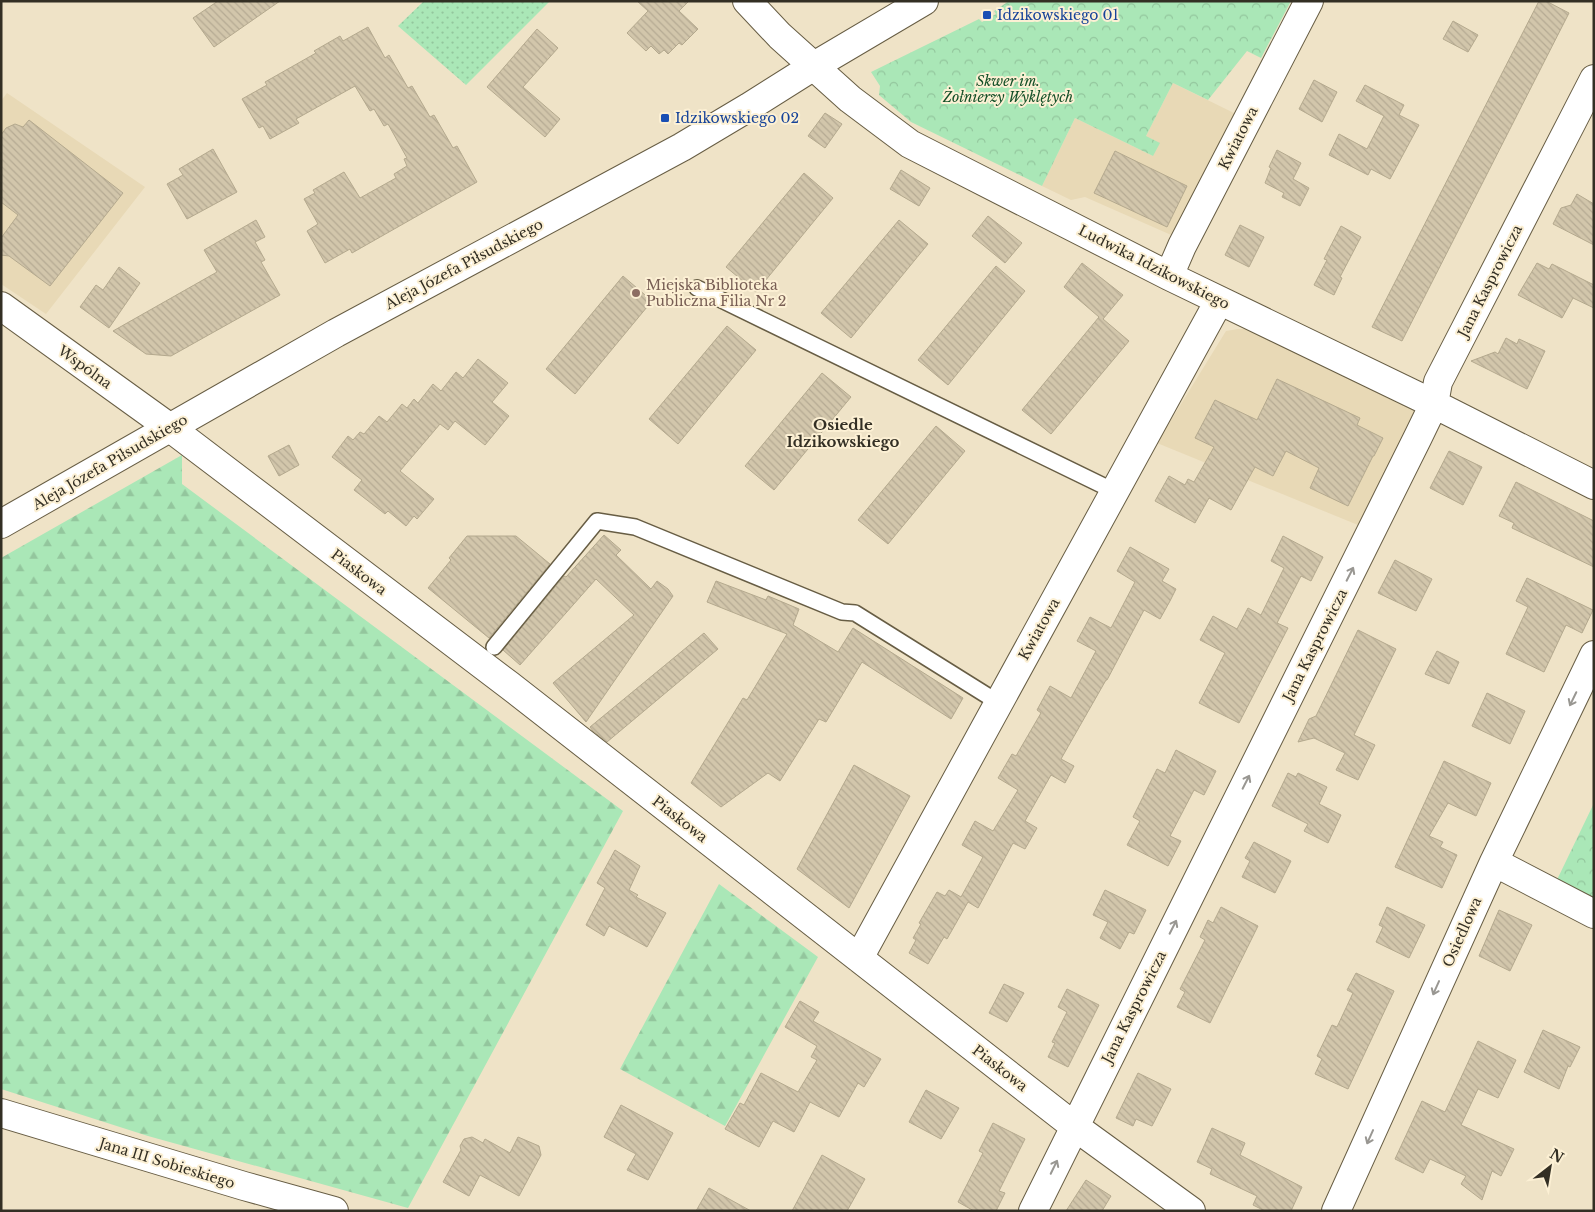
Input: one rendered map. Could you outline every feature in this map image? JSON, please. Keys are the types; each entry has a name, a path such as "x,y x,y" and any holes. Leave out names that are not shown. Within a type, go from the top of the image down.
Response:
{"street":[{"name":"Ludwika Idzikowskiego","path":"747,1 780,36 850,99 910,144 1219,301 1434,404 1594,485"},
{"name":"Aleja Józefa Piłsudskiego","path":"1,524 336,333 682,147 924,1"},
{"name":"Kwiatowa","path":"1169,276 1182,246 1310,1"},
{"name":"Jana Kasprowicza","path":"1033,1211 1434,404 1438,382 1594,78"},
{"name":"Kwiatowa","path":"859,958 1219,301"},
{"name":"Wspólna","path":"1,306 169,427"},
{"name":"Piaskowa","path":"169,427 502,680 1074,1126 1191,1211"},
{"name":"Osiedlowa","path":"1336,1211 1494,862 1594,655"},
{"path":"1494,862 1594,914"},
{"name":"Jana III Sobieskiego","path":"1,1113 334,1211"}],"lane":[{"path":"698,288 1114,491"},
{"path":"494,647 597,521 635,527 842,612 855,613 999,702"}],"shaded area":[{"path":"1173,83 1238,115 1178,238 1085,197 1071,200 1042,186 1075,118 1153,156 1146,136"},
{"path":"7,93 145,187 46,314 1,284 1,101"},
{"path":"1255,329 1418,408 1358,525 1157,443 1226,331"}],"green space":[{"path":"424,1 550,1 466,85 398,26"},
{"name":"Skwer im. Żołnierzy Wyklętych","path":"1009,1 1291,1 1261,58 1247,51 1208,100 1173,83 1146,136 1160,143 1153,156 1075,118 1042,186 911,122 879,95 880,86 871,72 979,19 982,22 996,14 994,11"},
{"path":"182,455 182,484 623,811 408,1208 148,1136 1,1089 1,558"},
{"path":"1594,803 1594,906 1554,886"},
{"path":"719,884 818,957 725,1126 620,1069"}],"building":[{"path":"218,1 280,1 214,47 193,18"},
{"path":"637,1 689,1 679,11 698,29 682,45 679,43 668,54 664,50 659,54 651,46 646,51 627,33 648,11"},
{"path":"1539,1 1546,1 1569,13 1402,341 1372,327"},
{"path":"1453,21 1478,35 1468,52 1443,39"},
{"path":"368,27 385,58 389,55 408,88 412,86 430,117 434,115 453,148 457,146 477,182 352,253 350,249 325,263 307,231 318,224 304,199 315,193 313,190 344,172 360,198 396,178 394,174 407,166 404,159 407,158 388,124 384,126 374,109 370,111 355,86 296,119 299,123 270,139 263,126 259,128 242,99 267,85 265,82 316,53 314,51 340,36 343,41"},
{"path":"537,29 558,48 523,87 560,119 545,137 487,87"},
{"path":"1314,80 1337,92 1322,122 1299,109"},
{"path":"1365,85 1404,105 1399,115 1419,125 1390,179 1371,169 1368,175 1329,155 1339,134 1367,149 1384,116 1356,101"},
{"path":"825,113 842,124 825,148 808,136"},
{"path":"29,120 123,193 50,286 9,256 1,255 1,238 18,215 1,202 1,135 6,128 15,124 23,127"},
{"path":"213,149 237,192 187,219 167,184 183,175 179,169"},
{"path":"1277,150 1301,163 1293,179 1309,188 1300,206 1282,197 1284,193 1265,183 1271,168 1269,167"},
{"path":"1115,151 1187,186 1167,227 1094,193"},
{"path":"901,170 930,188 919,206 890,189"},
{"path":"804,173 833,198 756,292 726,267"},
{"path":"1577,194 1594,204 1594,245 1553,224 1561,208 1571,205"},
{"path":"988,216 1022,243 1005,263 972,236"},
{"path":"256,220 265,237 255,242 265,260 261,262 280,295 171,356 146,354 113,331 217,272 204,250"},
{"path":"899,220 928,244 851,338 821,313"},
{"path":"1240,225 1264,237 1249,267 1225,255"},
{"path":"1341,226 1361,237 1340,277 1342,278 1334,295 1314,285 1327,260 1324,259"},
{"path":"1082,263 1123,295 1103,319 1129,341 1051,434 1022,410 1099,317 1064,287"},
{"path":"1537,263 1549,269 1552,264 1594,285 1594,308 1573,298 1562,318 1518,295"},
{"path":"996,266 1025,291 948,385 918,360"},
{"path":"119,267 140,283 109,328 80,307 96,285 103,290"},
{"path":"623,276 652,301 575,394 546,369"},
{"path":"727,326 756,350 678,444 649,419"},
{"path":"1506,338 1517,344 1519,339 1545,351 1527,389 1471,361 1495,352 1498,354"},
{"path":"478,359 508,383 492,402 509,416 485,445 455,421 448,430 440,424 400,471 434,499 417,519 414,516 406,526 388,511 385,514 354,490 362,480 332,457 348,436 353,440 360,432 364,434 379,416 387,422 402,404 407,408 414,399 418,403 433,384 441,391 456,372 463,378"},
{"path":"822,373 851,397 774,490 745,466"},
{"path":"1277,379 1360,418 1357,425 1383,438 1348,506 1310,488 1319,468 1286,451 1273,476 1255,467 1231,510 1209,498 1195,523 1155,501 1169,476 1185,485 1188,479 1194,482 1214,447 1195,438 1215,400 1257,420"},
{"path":"936,426 965,451 888,544 858,520"},
{"path":"289,445 299,465 279,476 268,456"},
{"path":"1449,451 1482,467 1463,505 1430,488"},
{"path":"1516,482 1594,521 1594,567 1512,528 1514,523 1499,516"},
{"path":"604,535 621,550 616,555 651,589 657,581 668,589 673,596 586,722 553,683 634,615 596,579 520,665 503,650 564,576 566,577"},
{"path":"467,536 516,536 550,564 489,638 428,588 451,560 449,558"},
{"path":"1283,536 1323,557 1311,581 1301,576 1277,623 1288,628 1239,723 1199,703 1225,653 1200,640 1213,616 1237,629 1248,608 1261,615 1284,568 1271,561"},
{"path":"1130,547 1169,569 1162,581 1176,589 1160,619 1144,610 1107,680 1061,759 1074,766 1065,783 1051,775 1025,821 1037,828 1025,849 1013,843 978,908 968,902 947,939 944,937 928,964 909,953 916,940 913,938 921,924 919,923 937,892 945,896 949,890 961,897 983,857 962,845 975,821 993,831 1018,790 998,778 1012,754 1016,756 1041,713 1037,710 1050,686 1071,698 1096,651 1077,641 1090,617 1111,628 1135,582 1117,571"},
{"path":"1395,560 1432,579 1416,611 1378,593"},
{"path":"1527,578 1593,610 1582,633 1566,625 1544,672 1506,654 1528,607 1516,601"},
{"path":"716,581 766,600 768,596 799,609 793,625 838,652 853,628 963,698 951,719 862,662 826,722 819,719 780,781 768,773 721,807 691,783 743,698 747,700 787,634 707,602"},
{"path":"1358,630 1396,649 1354,735 1375,745 1358,780 1336,770 1345,753 1314,738 1298,742 1309,719 1316,716"},
{"path":"704,633 718,649 607,742 593,731 590,727"},
{"path":"1437,651 1459,662 1449,684 1425,674"},
{"path":"1487,693 1525,711 1510,744 1472,726"},
{"path":"1176,750 1216,771 1204,795 1194,790 1170,836 1181,841 1168,866 1127,845 1140,821 1133,817 1157,769 1165,773"},
{"path":"1444,761 1491,783 1476,816 1448,803 1429,836 1443,842 1440,847 1457,855 1442,888 1395,867"},
{"path":"854,765 910,796 849,908 797,869"},
{"path":"1288,773 1296,777 1298,773 1327,787 1319,804 1341,815 1328,843 1304,831 1308,824 1272,806"},
{"path":"1254,842 1291,861 1275,893 1242,877 1250,861 1245,858"},
{"path":"615,850 640,866 629,890 638,895 636,897 666,913 647,947 609,926 604,936 586,925 605,888 597,883"},
{"path":"1105,890 1146,910 1134,934 1129,932 1120,949 1100,938 1108,922 1093,915"},
{"path":"1221,907 1258,926 1210,1023 1177,1007 1185,992 1180,989 1205,940 1200,937 1208,920 1213,923"},
{"path":"1387,907 1425,925 1409,958 1376,942 1383,927 1379,925"},
{"path":"1499,910 1532,925 1510,971 1479,956"},
{"path":"1356,973 1394,991 1348,1089 1315,1074 1322,1059 1317,1056 1332,1025 1337,1027 1353,993 1347,990"},
{"path":"1004,984 1024,993 1007,1022 989,1013"},
{"path":"1067,989 1099,1005 1068,1067 1048,1057 1055,1043 1052,1042 1067,1012 1058,1007"},
{"path":"800,1001 819,1012 813,1021 881,1059 864,1087 858,1083 839,1117 810,1102 794,1132 773,1121 759,1147 725,1129 740,1103 744,1105 761,1073 798,1092 817,1060 811,1057 817,1046 785,1027"},
{"path":"1543,1030 1580,1047 1570,1067 1568,1066 1559,1089 1524,1072"},
{"path":"1478,1041 1516,1060 1498,1098 1478,1089 1461,1125 1514,1149 1501,1176 1492,1171 1482,1200 1461,1184 1466,1176 1430,1159 1423,1173 1395,1159 1422,1101 1445,1112"},
{"path":"1138,1073 1171,1089 1152,1126 1136,1119 1133,1126 1116,1118"},
{"path":"926,1090 959,1108 941,1139 909,1122"},
{"path":"621,1105 673,1133 648,1180 627,1170 636,1154 604,1137"},
{"path":"993,1123 1025,1139 999,1191 1005,1193 996,1211 974,1211 958,1202 983,1153 979,1151"},
{"path":"1212,1128 1245,1143 1240,1155 1302,1187 1291,1211 1265,1211 1253,1205 1257,1196 1210,1174 1212,1169 1197,1162"},
{"path":"472,1137 483,1143 485,1139 510,1153 518,1137 539,1146 541,1155 519,1196 480,1175 469,1196 443,1182 461,1150 460,1146 464,1139"},
{"path":"822,1155 865,1179 847,1211 792,1211"},
{"path":"1086,1180 1111,1196 1102,1211 1066,1211"},
{"path":"709,1188 751,1211 696,1211"}],"place":[{"name":"Idzikowskiego 01","path":"987,15"},
{"name":"Idzikowskiego 02","path":"665,118"},
{"name":"Miejska Biblioteka Publiczna Filia Nr 2","path":"636,293"}],"district":[{"name":"Osiedle Idzikowskiego","path":"843,434"}]}
